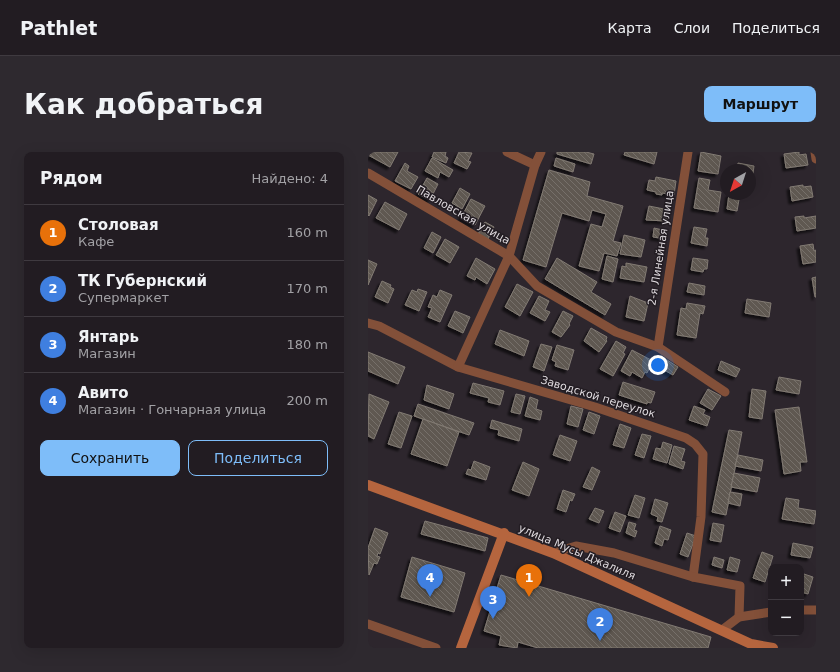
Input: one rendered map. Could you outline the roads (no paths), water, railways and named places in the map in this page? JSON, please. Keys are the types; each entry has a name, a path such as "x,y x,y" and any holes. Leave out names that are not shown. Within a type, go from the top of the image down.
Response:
{"street":[{"path":"507,152 535,165"},
{"path":"458,367 509,256 535,165 541,152"},
{"name":"2-я Линейная улица","path":"658,347 688,152"},
{"path":"815,152 816,159"},
{"name":"Павловская улица","path":"368,173 509,256 537,286 616,332 658,347 725,392"},
{"name":"Заводской переулок","path":"368,323 379,326 458,367 596,407 686,438 695,444 703,454 701,518 693,577"},
{"name":"улица Мусы Джалиля","path":"368,485 553,553 751,644 773,648"},
{"path":"461,648 504,534"},
{"path":"553,553 576,546 614,553 693,577 740,586 739,617"},
{"path":"804,610 816,610"},
{"path":"722,630 739,617 768,612"},
{"path":"368,624 436,648"}],"place":[{"name":"Авито","path":"430,597"},
{"name":"Столовая","path":"529,597"},
{"name":"Янтарь","path":"493,619"},
{"name":"ТК Губернский","path":"600,641"}]}
